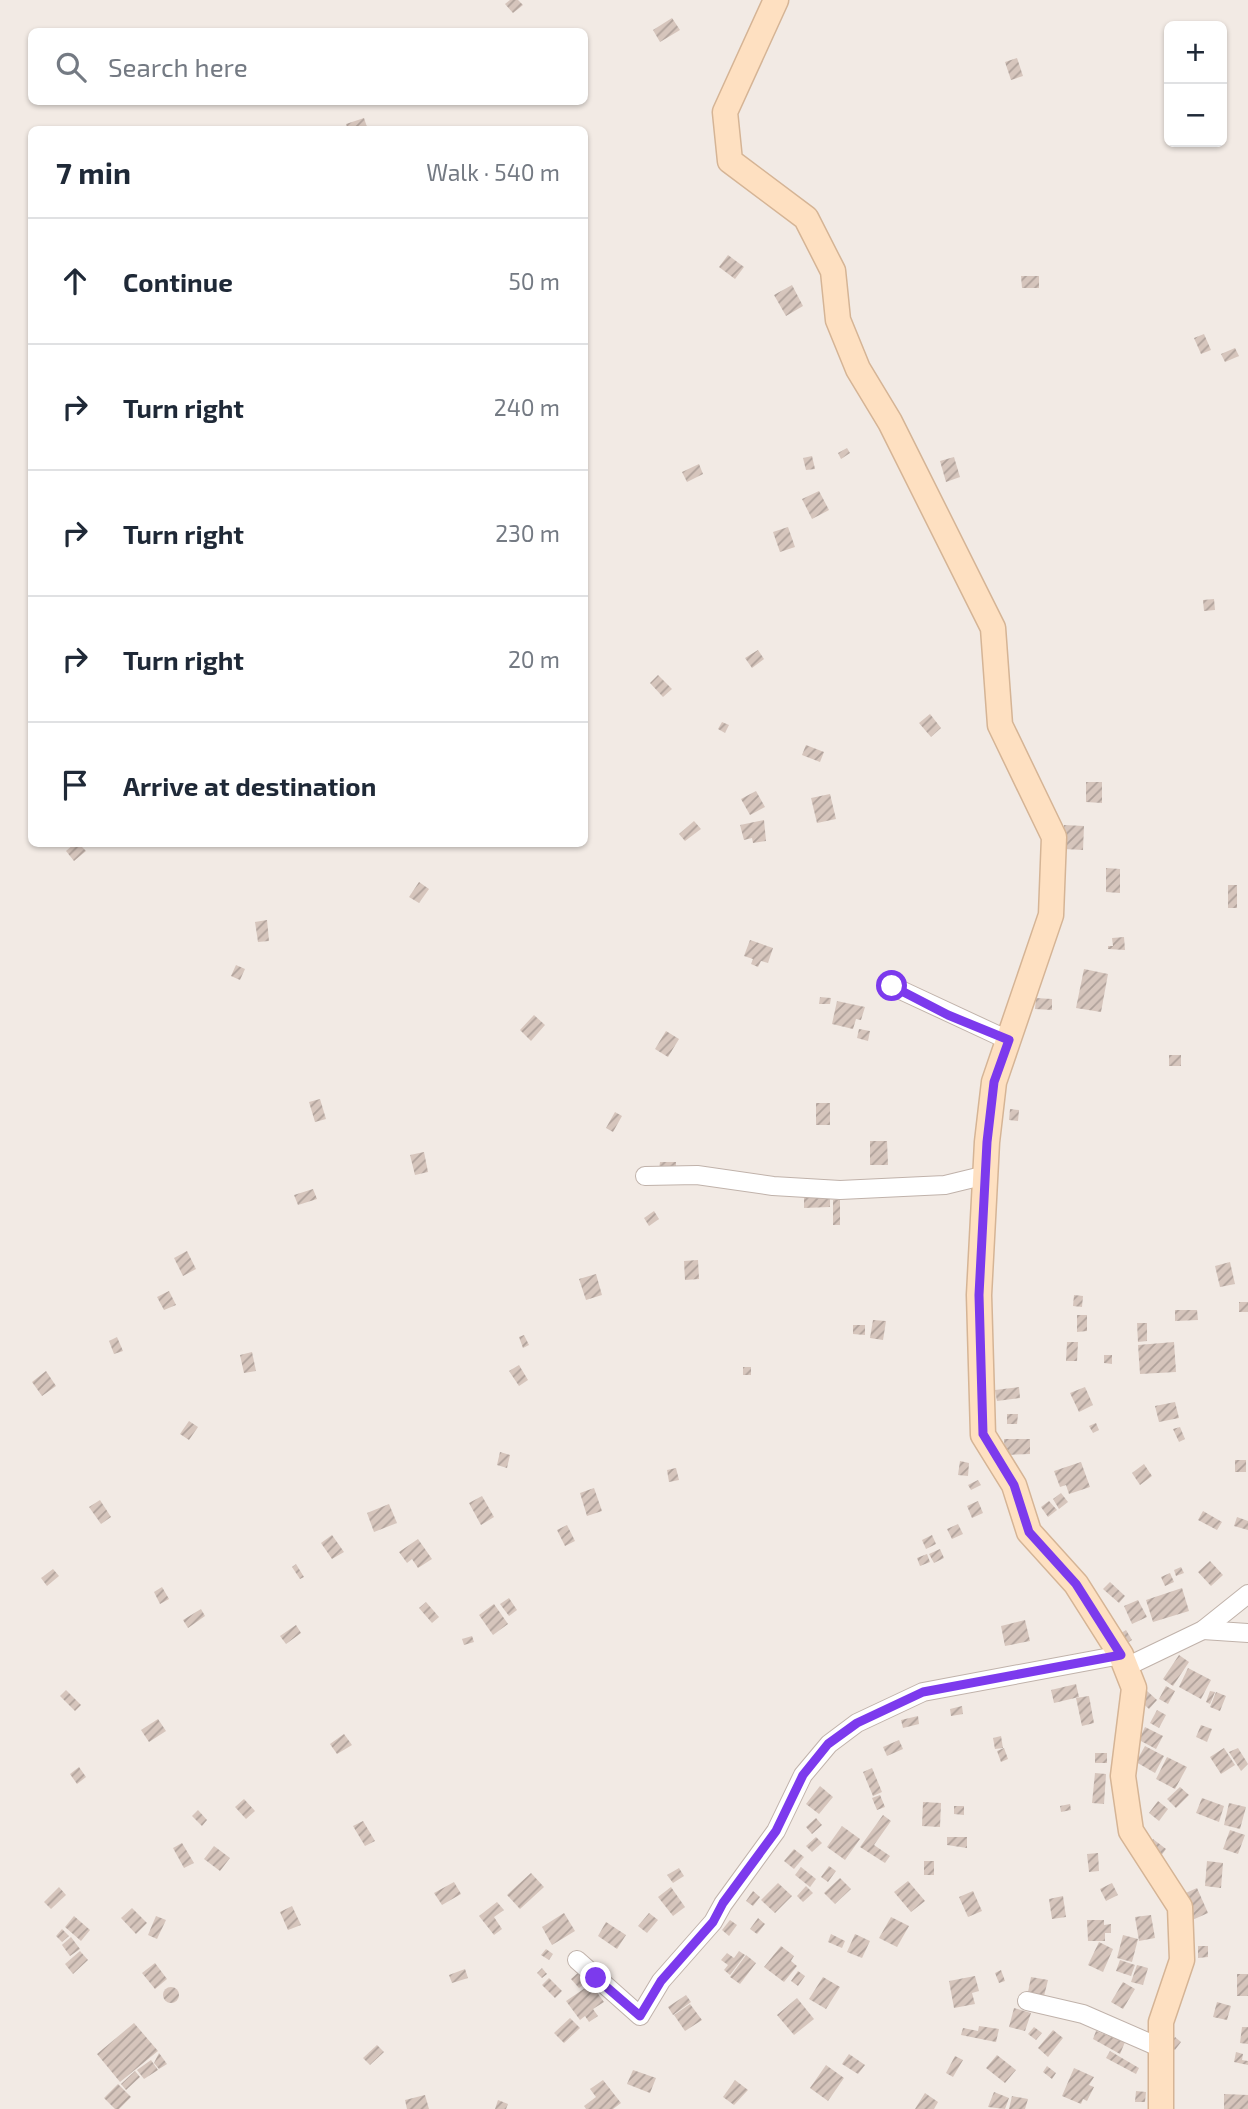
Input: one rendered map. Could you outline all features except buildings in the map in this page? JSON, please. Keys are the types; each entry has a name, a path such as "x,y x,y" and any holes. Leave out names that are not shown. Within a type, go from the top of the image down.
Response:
{"street":[{"path":"776,0 725,112 730,162 806,218 833,271 838,320 858,369 890,422 993,628 1000,725 1054,837 1051,915 994,1082 979,1295 983,1434 1014,1485 1029,1532 1076,1584 1124,1661 1133,1688 1123,1776 1131,1831 1180,1907 1182,1960 1161,2022 1161,2109"},
{"path":"892,986 948,1015 1009,1040"},
{"path":"645,1176 697,1175 773,1186 840,1190 945,1185 986,1175"},
{"path":"577,1960 640,2016 661,1981 713,1922 723,1903 776,1831 803,1775 828,1744 857,1723 923,1692 1124,1661 1203,1630 1248,1594"},
{"path":"1203,1630 1248,1633"},
{"path":"1027,2001 1083,2014 1161,2048"}],"route":[{"path":"596,1978 640,2016 661,1981 713,1922 723,1903 776,1831 803,1775 828,1744 857,1723 923,1692 1121,1655 1076,1584 1029,1532 1014,1485 983,1434 979,1295 983,1261 987,1142 994,1082 1009,1040 948,1015 892,986"}]}
